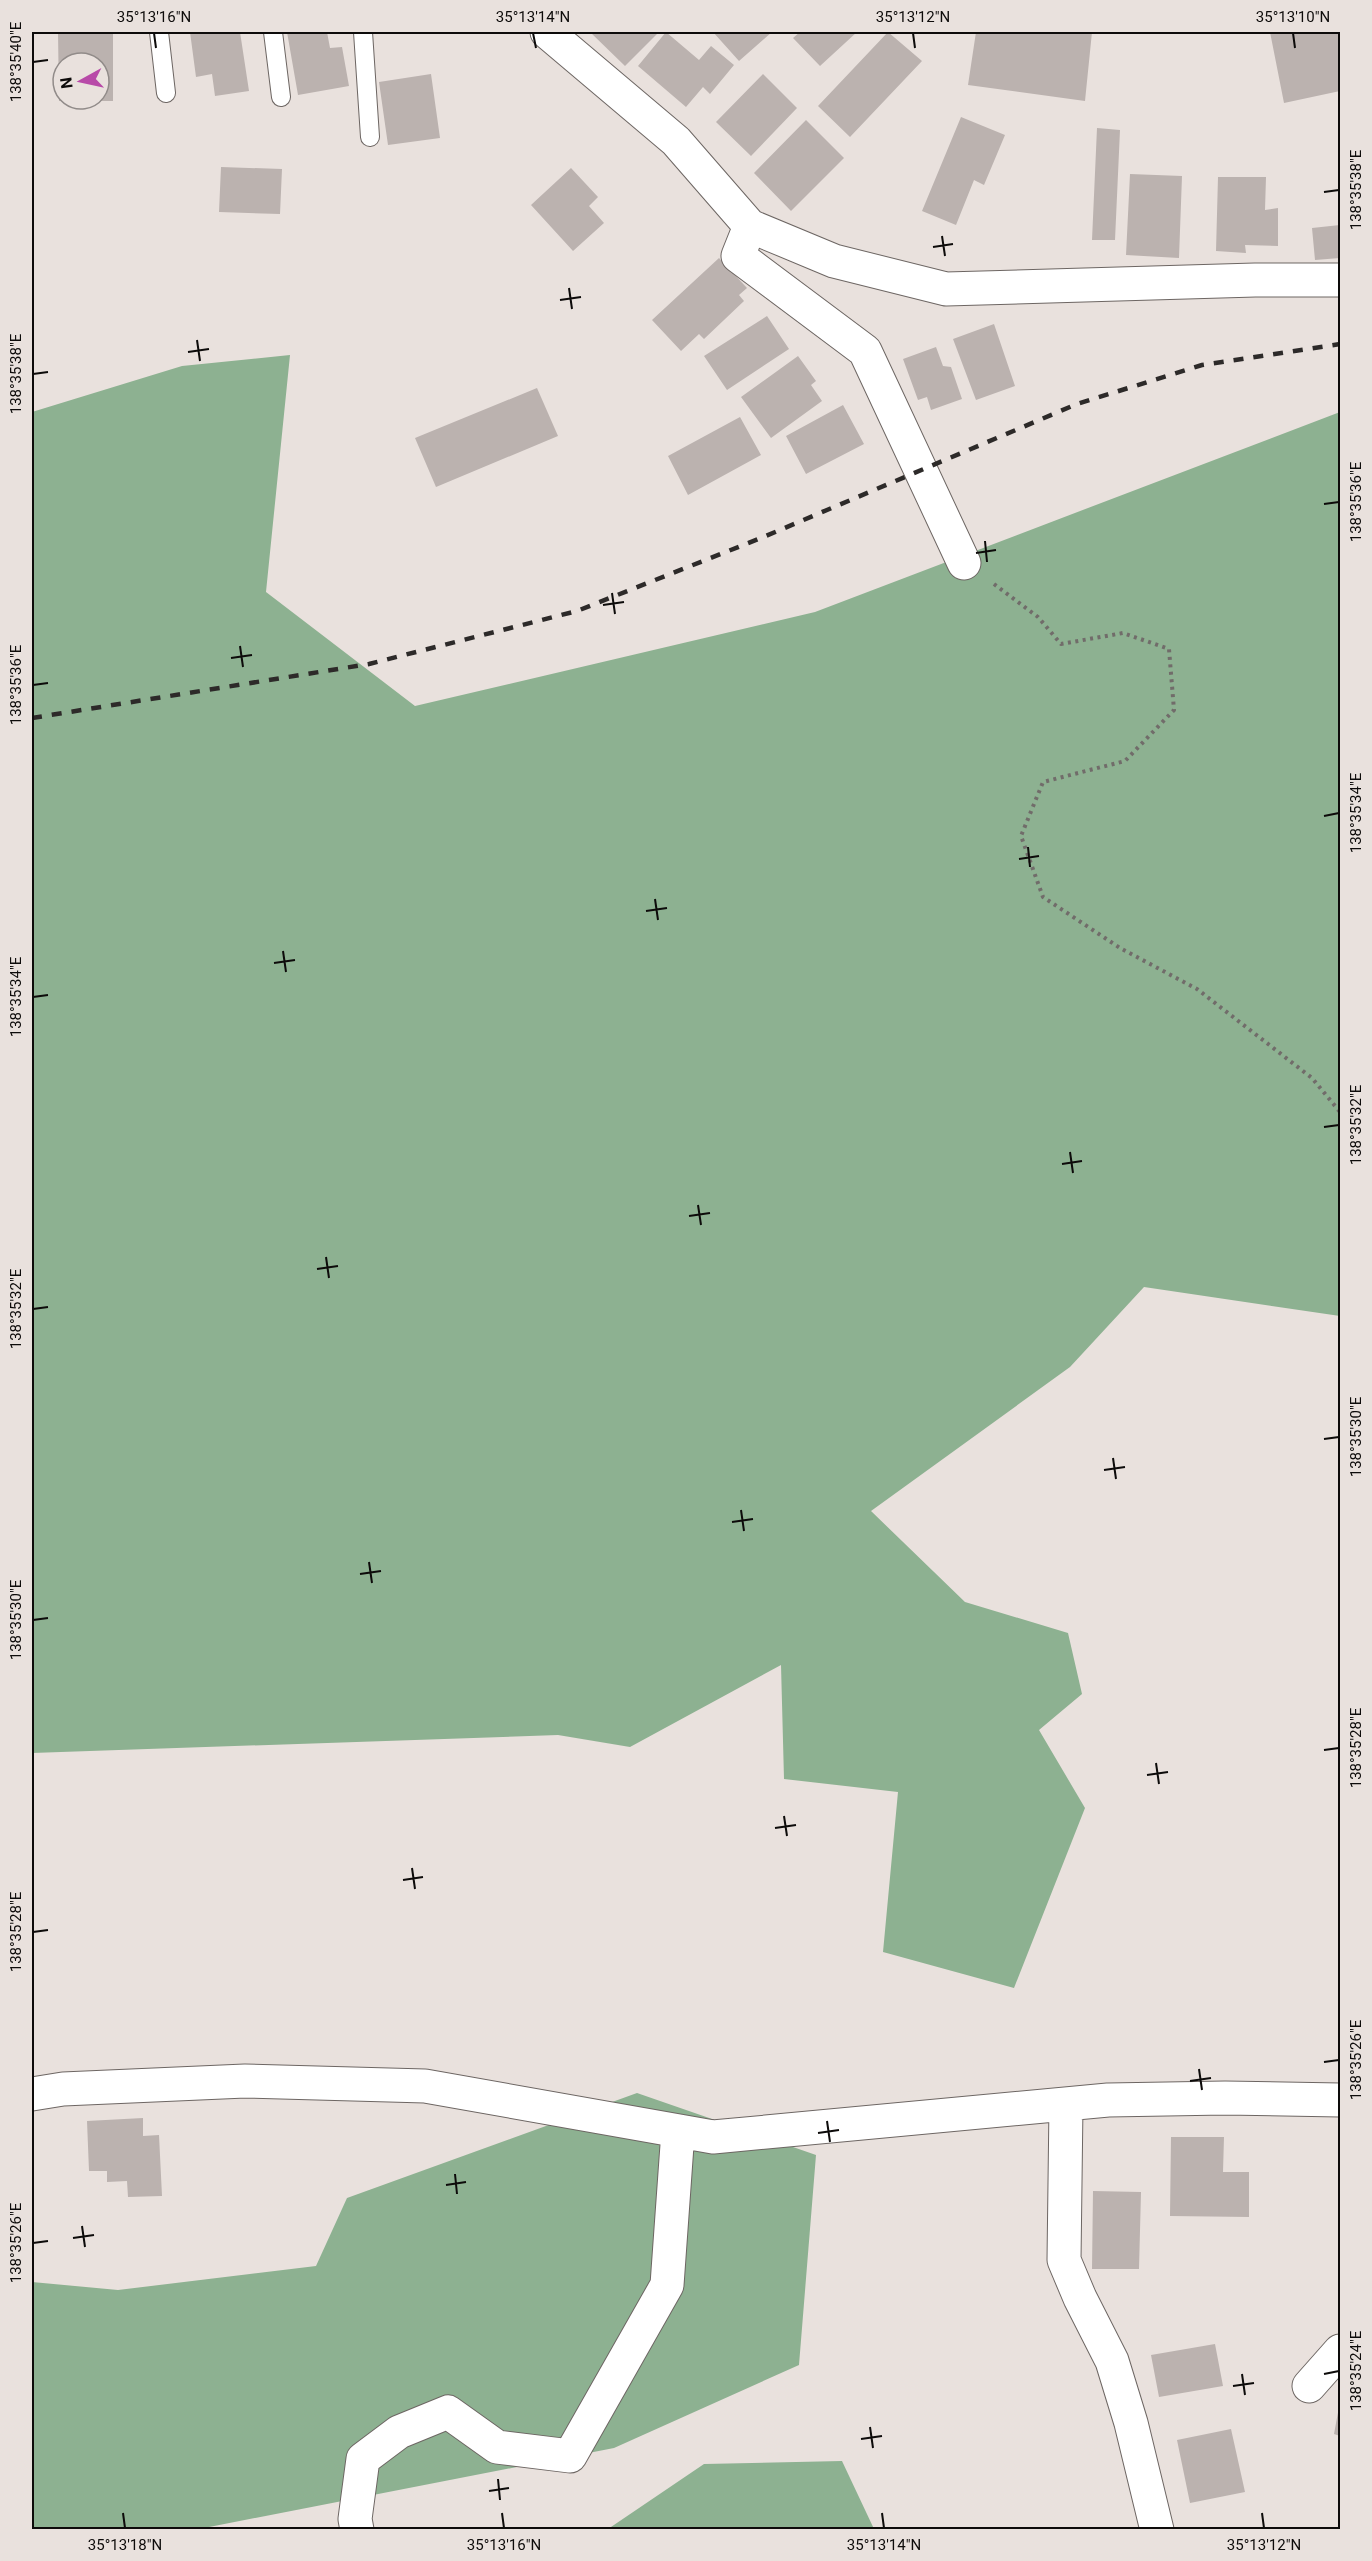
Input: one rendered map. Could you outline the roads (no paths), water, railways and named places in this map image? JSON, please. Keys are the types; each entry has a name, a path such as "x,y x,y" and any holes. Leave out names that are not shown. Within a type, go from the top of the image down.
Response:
{"street":[{"path":"547,32 676,141 750,226 834,261 946,289 1255,280 1341,280"},
{"path":"750,226 738,256 865,351 964,563"},
{"path":"32,2094 63,2089 245,2081 425,2086 713,2137 1108,2100 1225,2098 1341,2100"},
{"path":"1066,2105 1064,2260 1080,2298 1112,2361 1131,2423 1157,2529"},
{"path":"346,2526 363,2459 399,2432 448,2412 497,2447 570,2456 667,2285 678,2131"},
{"path":"1309,2386 1341,2351"}],"lane":[{"path":"159,32 166,93"},
{"path":"273,32 281,97"},
{"path":"363,32 370,137"}],"railway":[{"path":"32,718 369,664 577,611 761,538 1077,404 1202,365 1340,344"}]}
